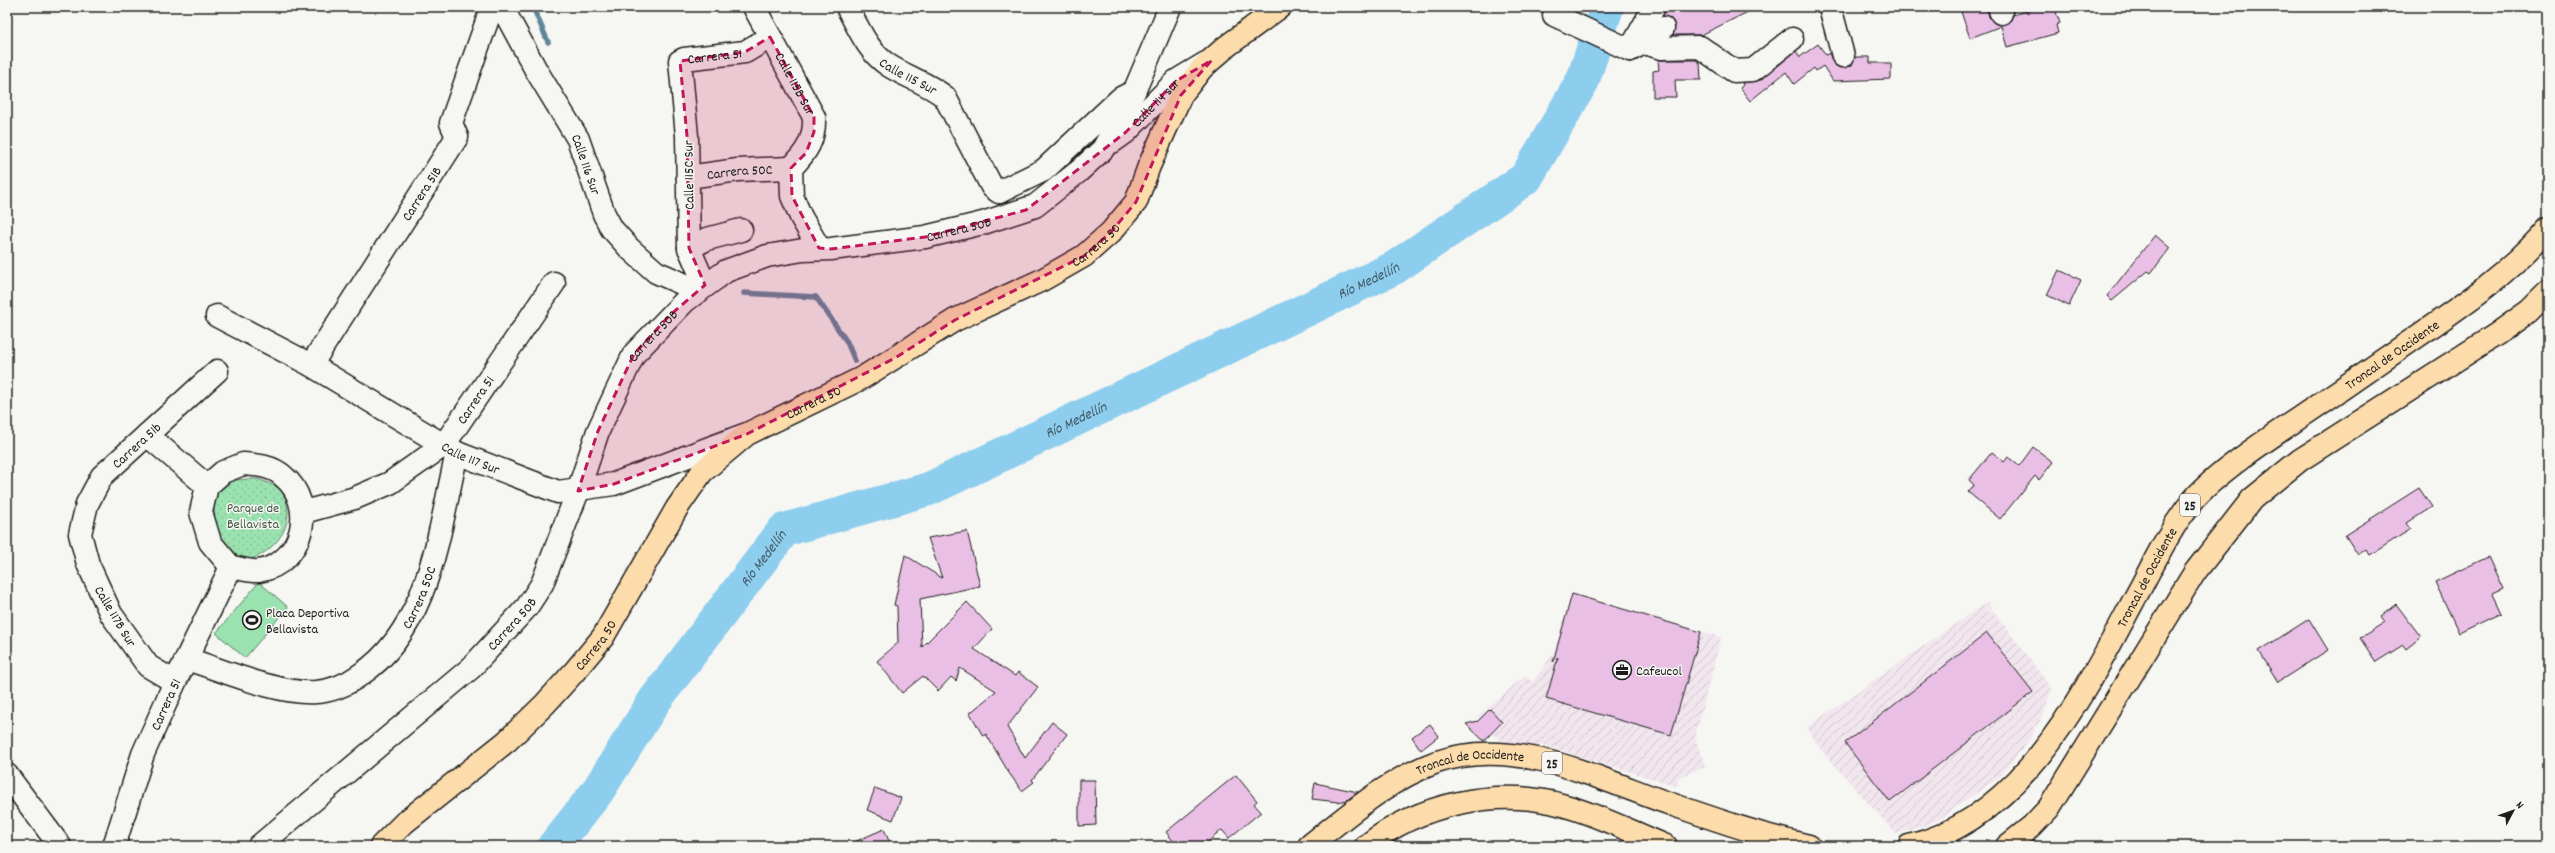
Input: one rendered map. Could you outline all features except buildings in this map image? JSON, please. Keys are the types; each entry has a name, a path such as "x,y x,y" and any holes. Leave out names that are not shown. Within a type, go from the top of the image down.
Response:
{"main road":[{"name":"Carrera 50","path":"380,846 410,818 507,741 574,672 602,637 677,508 702,472 747,434 862,378 956,320 1042,280 1084,256 1111,232 1136,202 1149,166 1181,95 1212,60 1280,7"},
{"name":"Troncal de Occidente","path":"1909,846 1928,842 1970,819 1988,806 2027,771 2079,699 2163,545 2194,499 2280,430 2470,300 2509,268 2548,228"},
{"path":"2007,846 2032,826 2049,808 2195,572 2252,500 2300,460 2334,441 2518,319 2548,292"},
{"name":"Troncal de Occidente","path":"1309,846 1357,808 1393,784 1420,769 1457,756 1483,753 1523,756 1563,765 1761,835 1809,846"},
{"path":"1366,846 1392,829 1434,810 1479,800 1506,799 1534,799 1562,805 1666,846"}],"street":[{"name":"Carrera 51B","path":"311,366 457,137 451,123 492,7"},
{"name":"Calle 116 Sur","path":"502,7 536,70 578,139 604,214 612,229 630,249 656,272 702,288"},
{"name":"Calle 115B Sur","path":"754,7 814,117 814,132 806,153 792,168"},
{"name":"Calle 115 Sur","path":"847,7 872,50 888,65 936,90 945,97 992,187 999,192 1044,170 1121,98 1134,92"},
{"name":"Carrera 50B","path":"259,846 452,685 505,632 542,584 578,490 598,431 634,354 669,316 702,288 726,272 766,256 819,248 845,247 925,237 976,225 1026,210 1078,172 1103,149 1134,92 1170,7"},
{"path":"1637,47 1654,7"},
{"path":"1830,7 1843,56"},
{"path":"1553,11 1580,26 1637,47 1700,47 1734,71 1753,70 1792,40"},
{"path":"1637,47 1663,28"},
{"name":"Carrera 51","path":"680,61 684,59 745,52 770,37"},
{"name":"Calle 114 sur","path":"1103,149 1126,132 1176,81 1212,60"},
{"name":"Calle 115C Sur","path":"680,61 687,136 689,248 702,288"},
{"path":"792,168 792,196 801,217 819,248"},
{"name":"Carrera 50C","path":"688,177 738,170 792,168"},
{"path":"689,248 707,240 741,230"},
{"name":"Carrera 51","path":"304,512 355,498 390,483 451,449 554,283"},
{"name":"Calle 117 Sur","path":"216,316 311,366 451,449 558,492 614,484 747,434"},
{"name":"Carrera 51b","path":"80,534 87,504 102,476 217,371"},
{"path":"147,435 207,486"},
{"name":"Carrera 50C","path":"187,659 282,689 315,692 341,688 369,669 399,640 415,611 428,575 451,449"},
{"path":"243,464 264,466 283,475 297,492 304,512 300,539 283,560 258,571 231,567 210,542 201,512 207,486 223,472 243,464"},
{"name":"Calle 117B Sur","path":"80,534 88,564 111,614 148,666 175,682"},
{"name":"Carrera 51","path":"114,846 143,754 175,682 231,567"},
{"path":"7,775 60,846"}],"highlighted area":[{"path":"770,37 814,117 814,132 806,153 791,168 792,196 819,248 831,249 925,237 1026,210 1126,132 1176,81 1212,60 1181,95 1136,202 1111,232 1084,256 955,320 895,358 747,434 614,484 578,491 598,431 634,354 669,316 705,285 689,248 687,136 680,61 745,52"}],"shaded area":[{"path":"1572,594 1721,637 1695,738 1706,767 1679,777 1676,786 1543,745 1528,748 1504,742 1492,734 1477,717 1525,676 1532,682 1553,655"},
{"path":"1987,602 2052,689 2044,713 2032,736 2001,776 1940,819 1921,827 1896,834 1820,749 1807,727"}],"green space":[{"name":"Parque de Bellavista","path":"258,479 281,488 288,512 286,524 282,534 275,543 266,551 244,562 236,558 224,543 216,525 213,496 223,486 232,481"},
{"name":"Placa Deportiva Bellavista","path":"259,582 288,607 245,658 216,633"}],"waterway":[{"path":"311,7 316,9 322,7"},
{"path":"533,7 548,42"},
{"name":"Río Medellín","path":"554,846 597,792 655,700 784,530 929,489 1394,268 1526,178 1583,80 1607,7"},
{"path":"744,293 816,297 847,342 855,361"}],"place":[{"name":"Placa Deportiva Bellavista","path":"252,620"},
{"name":"Cafeucol","path":"1622,670"}]}
